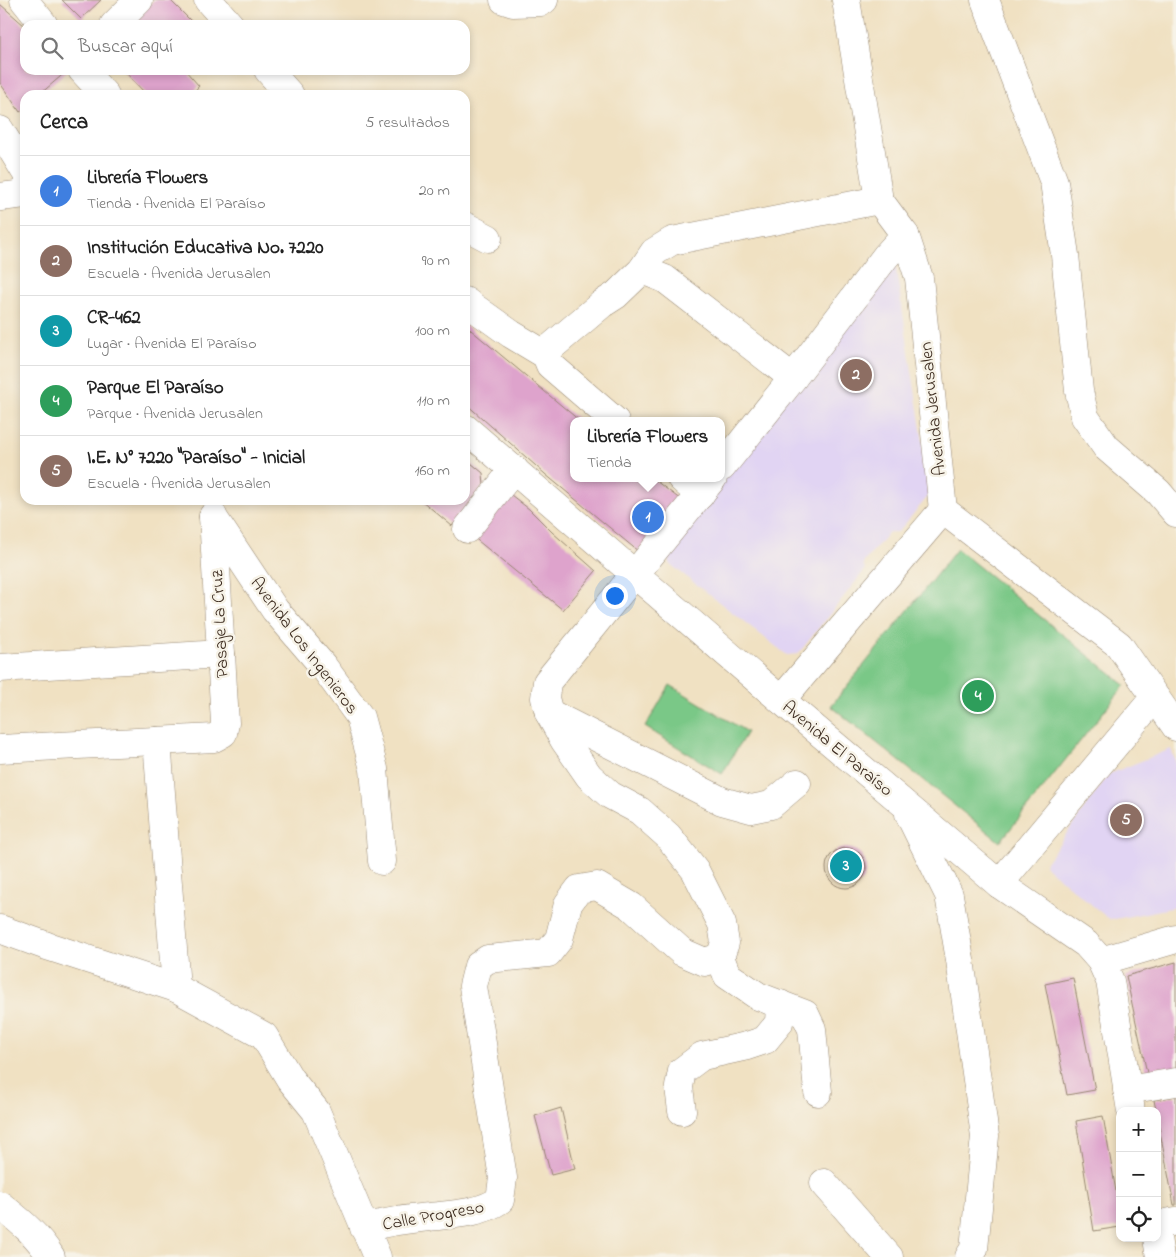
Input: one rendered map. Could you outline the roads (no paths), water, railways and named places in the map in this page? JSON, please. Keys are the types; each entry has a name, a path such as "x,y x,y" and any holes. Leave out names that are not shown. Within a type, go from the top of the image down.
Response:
{"street":[{"path":"24,0 40,20"},
{"path":"119,20 139,0"},
{"path":"208,0 226,20"},
{"path":"504,0 513,4 544,0"},
{"name":"Avenida Jerusalen","path":"846,0 879,200 905,235 919,278 942,510"},
{"path":"985,0 1054,182 1065,255 1079,391 1085,417 1106,448 1158,492 1176,513"},
{"path":"87,75 100,90"},
{"path":"272,75 286,90"},
{"path":"0,130 20,163"},
{"path":"0,197 20,195"},
{"path":"546,355 550,348 602,304 616,295 642,270 654,252 672,241 879,200"},
{"path":"725,463 886,256 905,235"},
{"path":"642,270 665,279 793,378"},
{"path":"470,305 511,334 546,355 550,365 609,417"},
{"name":"Avenida El Paraíso","path":"470,432 781,700 999,884 1086,944 1101,961 1110,981 1129,1100"},
{"path":"467,529 514,469"},
{"path":"698,484 636,574 547,682 545,698 549,714 589,776 610,795 640,811 668,836 695,870 722,924 724,943 720,958 727,975 758,996 805,1014 812,1029 818,1092"},
{"name":"Pasaje La Cruz","path":"157,741 214,738 224,733 226,723 209,508"},
{"name":"Avenida Los Ingenieros","path":"209,508 275,610 323,666 360,717 374,769 382,861"},
{"path":"781,700 942,510 1119,645 1176,727"},
{"path":"0,668 221,654"},
{"path":"999,884 1155,697"},
{"path":"549,714 722,801 751,809 764,806 771,804 796,783"},
{"path":"0,749 157,741 176,988"},
{"path":"904,803 949,895 960,960 985,1136 974,1249 969,1257"},
{"name":"Calle Progreso","path":"364,1228 386,1222 477,1212 492,1206 500,1200 503,1178 473,986 478,966 488,959 548,953 559,939 568,904 578,889 597,886 631,906 682,952 705,962 720,958"},
{"path":"0,929 176,988 264,1036 290,1079 316,1111 377,1257"},
{"path":"1101,961 1176,939"},
{"path":"682,1111 679,1087 682,1071 702,1056 765,1040 779,1023 780,1004"},
{"path":"1129,1100 1176,1082"},
{"path":"824,1183 888,1257"},
{"path":"0,1205 29,1228 44,1245 51,1257"},
{"path":"1161,1224 1176,1221"},
{"path":"1158,1242 1160,1257"}],"place":[{"name":"Institución Educativa No. 7220","path":"856,375"},
{"name":"Librería Flowers","path":"648,517"},
{"name":"Parque El Paraíso","path":"978,696"},
{"name":"I.E. N° 7220 \"Paraíso\" - Inicial","path":"1126,820"},
{"name":"CR-462","path":"846,866"}]}
